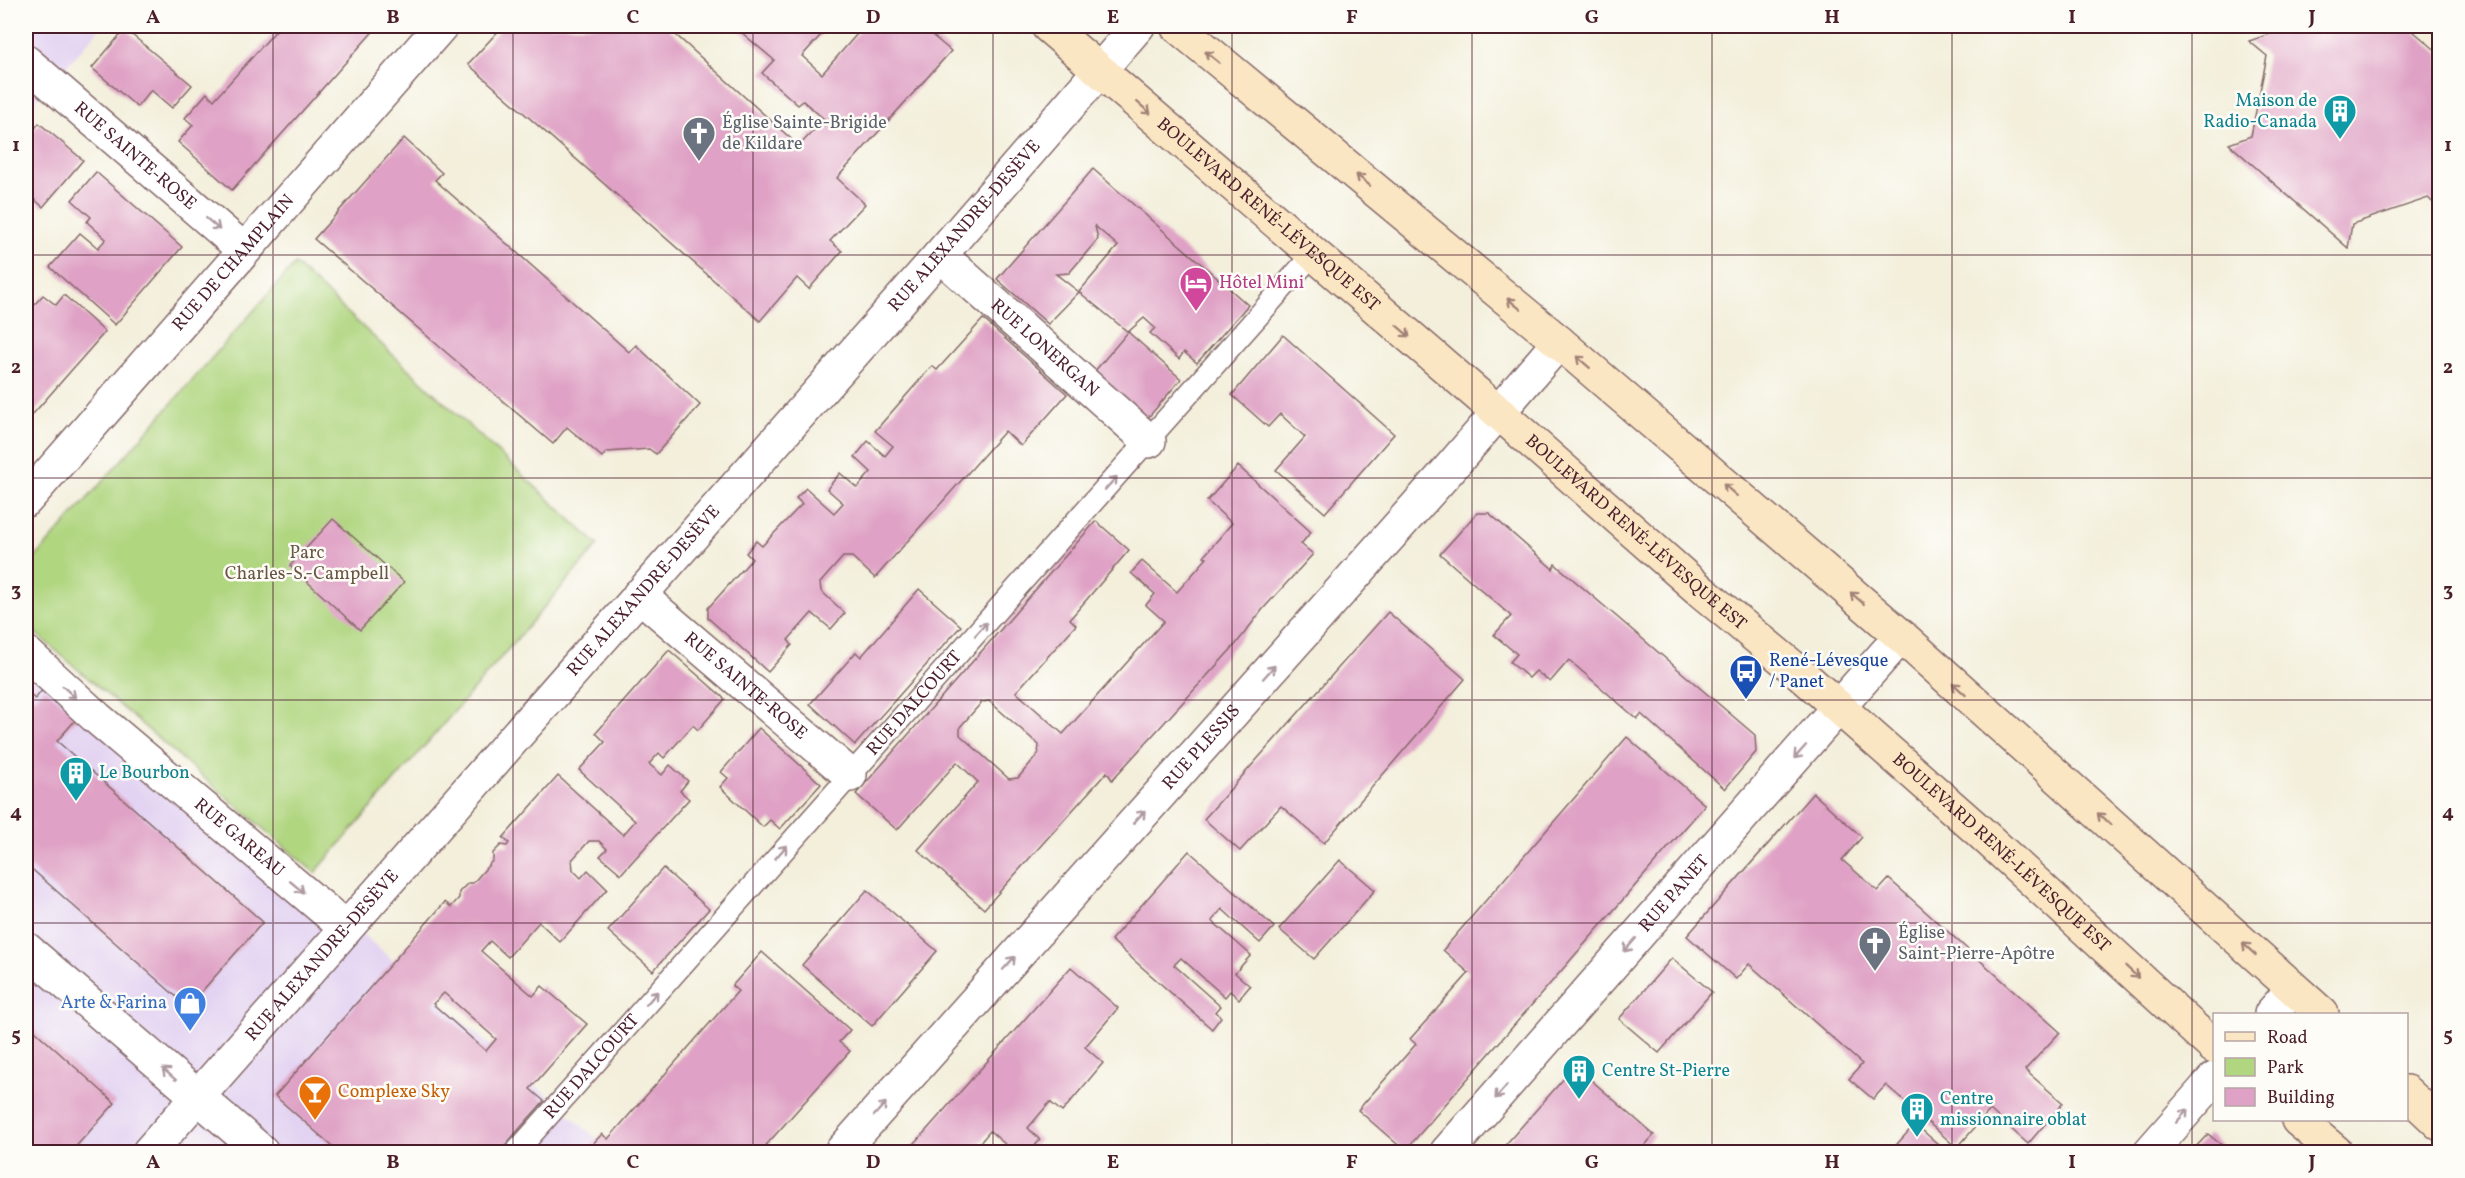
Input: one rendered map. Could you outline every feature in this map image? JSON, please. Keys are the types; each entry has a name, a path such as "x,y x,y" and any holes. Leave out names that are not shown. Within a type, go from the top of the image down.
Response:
{"main road":[{"name":"BOULEVARD RENÉ-LÉVESQUE EST","path":"1048,26 1498,412 1702,592 1801,674 1979,831 2213,1046"},
{"path":"1177,26 1559,342 1901,636 2321,1013"},
{"path":"2408,1094 2439,1124"},
{"path":"2300,1121 2336,1152"}],"street":[{"name":"RUE DE CHAMPLAIN","path":"26,500 441,26"},
{"name":"RUE ALEXANDRE-DESÈVE","path":"149,1152 940,255 1138,26"},
{"name":"RUE SAINTE-ROSE","path":"26,62 244,250"},
{"name":"RUE LONERGAN","path":"940,255 1149,441"},
{"name":"RUE PLESSIS","path":"841,1152 1445,474 1559,342"},
{"name":"RUE SAINTE-ROSE","path":"639,595 850,775"},
{"name":"RUE PANET","path":"1447,1152 1901,636"},
{"name":"RUE GAREAU","path":"26,653 97,718 346,928"},
{"path":"26,950 262,1152"},
{"path":"2272,1013 2293,988"},
{"path":"2150,1152 2213,1080"}],"lane":[{"name":"RUE DALCOURT","path":"516,1152 1313,254"}],"shaded area":[{"path":"26,26 102,26 26,112"},
{"path":"26,640 375,945 612,1152 26,1152"}],"green space":[{"name":"Parc Charles-S.-Campbell","path":"295,264 598,545 315,873 26,625 26,568"}],"building":[{"path":"280,26 378,26 232,190 178,142 193,125 185,118 207,93 214,100"},
{"name":"Église Sainte-Brigide de Kildare","path":"503,26 666,26 799,146 824,119 803,101 798,105 762,73 774,60 734,26 829,26 802,56 822,74 864,26 921,26 951,51 837,178 865,204 830,241 842,251 809,289 797,278 760,321 468,64"},
{"name":"Maison de Radio-Canada","path":"2294,26 2407,26 2439,53 2439,208 2428,198 2352,224 2348,248 2229,144 2251,136 2267,56 2249,41"},
{"path":"125,29 192,85 172,108 151,90 137,107 92,68"},
{"path":"39,123 83,160 43,207 26,192 26,140"},
{"path":"404,138 442,173 435,180 629,352 636,345 700,405 656,454 649,449 607,452 602,457 567,427 553,444 314,239"},
{"path":"1093,169 1248,305 1197,363 1184,352 1179,359 1150,333 1155,328 1144,318 1128,332 1079,292 1048,324 997,279","holes":["1095,226 1118,246 1079,292 1056,274 1069,273 1098,239"]},
{"path":"96,172 182,247 115,325 50,267 80,233 98,248 106,239 87,222 91,217 72,200"},
{"path":"43,295 56,305 64,295 105,332 26,422 26,314"},
{"path":"983,319 1067,394 1021,446 1005,431 875,578 852,557 843,557 820,583 821,591 845,613 831,629 812,613 788,640 792,645 768,672 708,618 708,608 752,559 746,553 756,541 762,546 802,504 796,498 806,488 834,513 843,503 827,489 840,473 857,488 871,472 855,457 868,441 885,456 893,446 875,431 932,366 937,370"},
{"path":"1128,332 1181,379 1147,419 1094,372"},
{"path":"1283,335 1394,434 1325,513 1276,470 1305,437 1280,414 1268,427 1232,395"},
{"path":"1238,466 1311,532 1301,544 1313,554 1263,609 1236,644 1112,780 1107,772 984,909 918,850 978,782 957,762 897,830 856,794 1096,521 1129,550 1070,619 1076,625 1016,692 1063,734 1164,621 1146,605 1155,594 1131,573 1142,561 1177,592 1207,558 1204,556 1232,523 1207,501","holes":["989,701 1039,745 1038,754 1018,778 1009,779 960,735 960,727 982,702"]},
{"path":"1477,513 1489,513 1553,569 1555,564 1755,735 1756,752 1725,789 1641,714 1637,719 1569,660 1550,682 1536,671 1529,678 1510,662 1517,654 1494,635 1511,616 1440,554"},
{"path":"333,519 404,582 360,630 290,566"},
{"path":"919,589 961,626 855,745 810,704 856,652 861,657"},
{"path":"1388,612 1465,679 1324,843 1281,806 1240,851 1204,819"},
{"path":"669,650 725,699 698,730 693,725 664,758 659,753 649,764 662,775 670,765 688,781 680,791 689,799 621,874 600,856 607,849 599,841 589,841 572,860 573,870 581,878 588,870 607,889 560,942 539,922 508,957 490,941 481,951 533,996 542,986 587,1024 530,1089 544,1101 499,1152 339,1152 275,1096 445,902 451,907 459,898 459,892 468,883 473,883 493,860 493,853 501,845 507,846 509,843 503,838 558,776 623,835 635,821 579,770 605,742 596,733","holes":["444,993 496,1039 486,1051 433,1004"]},
{"name":"Le Bourbon","path":"44,688 78,717 57,741 263,922 188,1007 26,864 26,691 35,699"},
{"path":"759,728 821,784 780,829 770,820 763,827 720,787 728,778 721,772"},
{"path":"1627,737 1705,805 1405,1151 1358,1110 1416,1044 1410,1039 1469,973 1443,950"},
{"name":"Église Saint-Pierre-Apôtre","path":"1813,793 1862,837 1842,860 1878,891 1889,879 2060,1032 2025,1070 2063,1103 2028,1144 1990,1110 1957,1148 1886,1085 1873,1099 1849,1079 1862,1064 1749,964 1736,979 1687,936"},
{"path":"1189,851 1274,927 1260,943 1222,909 1212,921 1251,955 1235,973 1250,986 1239,999 1230,991 1225,997 1181,958 1174,965 1220,1006 1215,1012 1221,1017 1212,1029 1111,940"},
{"path":"1340,860 1375,890 1314,959 1279,929"},
{"path":"663,868 709,909 653,971 608,931"},
{"path":"867,890 937,951 872,1026 802,965"},
{"path":"762,952 850,1030 839,1042 850,1051 760,1152 585,1152 602,1134 608,1139 738,991 732,986"},
{"path":"1672,958 1712,992 1659,1053 1619,1019"},
{"path":"1071,967 1118,1008 1085,1047 1103,1063 1062,1112 1050,1102 1028,1128 1040,1140 1029,1152 1014,1152 990,1131 972,1152 907,1152"},
{"path":"26,1023 115,1103 71,1152 26,1152"},
{"name":"Centre St-Pierre","path":"1575,1066 1654,1135 1639,1152 1499,1152"},
{"name":"Centre missionnaire oblat","path":"1915,1124 1947,1152 1890,1152"},
{"path":"2208,1134 2230,1152 2191,1152"},
{"path":"1266,1145 1275,1152 1259,1152"}],"place":[{"name":"Maison de Radio-Canada","path":"2340,140"},
{"name":"Église Sainte-Brigide de Kildare","path":"699,162"},
{"name":"Hôtel Mini","path":"1196,312"},
{"name":"René-Lévesque / Panet","path":"1746,700"},
{"name":"Le Bourbon","path":"76,802"},
{"name":"Église Saint-Pierre-Apôtre","path":"1875,972"},
{"name":"Arte & Farina","path":"190,1032"},
{"name":"Centre St-Pierre","path":"1579,1100"},
{"name":"Complexe Sky","path":"315,1121"},
{"name":"Centre missionnaire oblat","path":"1917,1138"}]}
